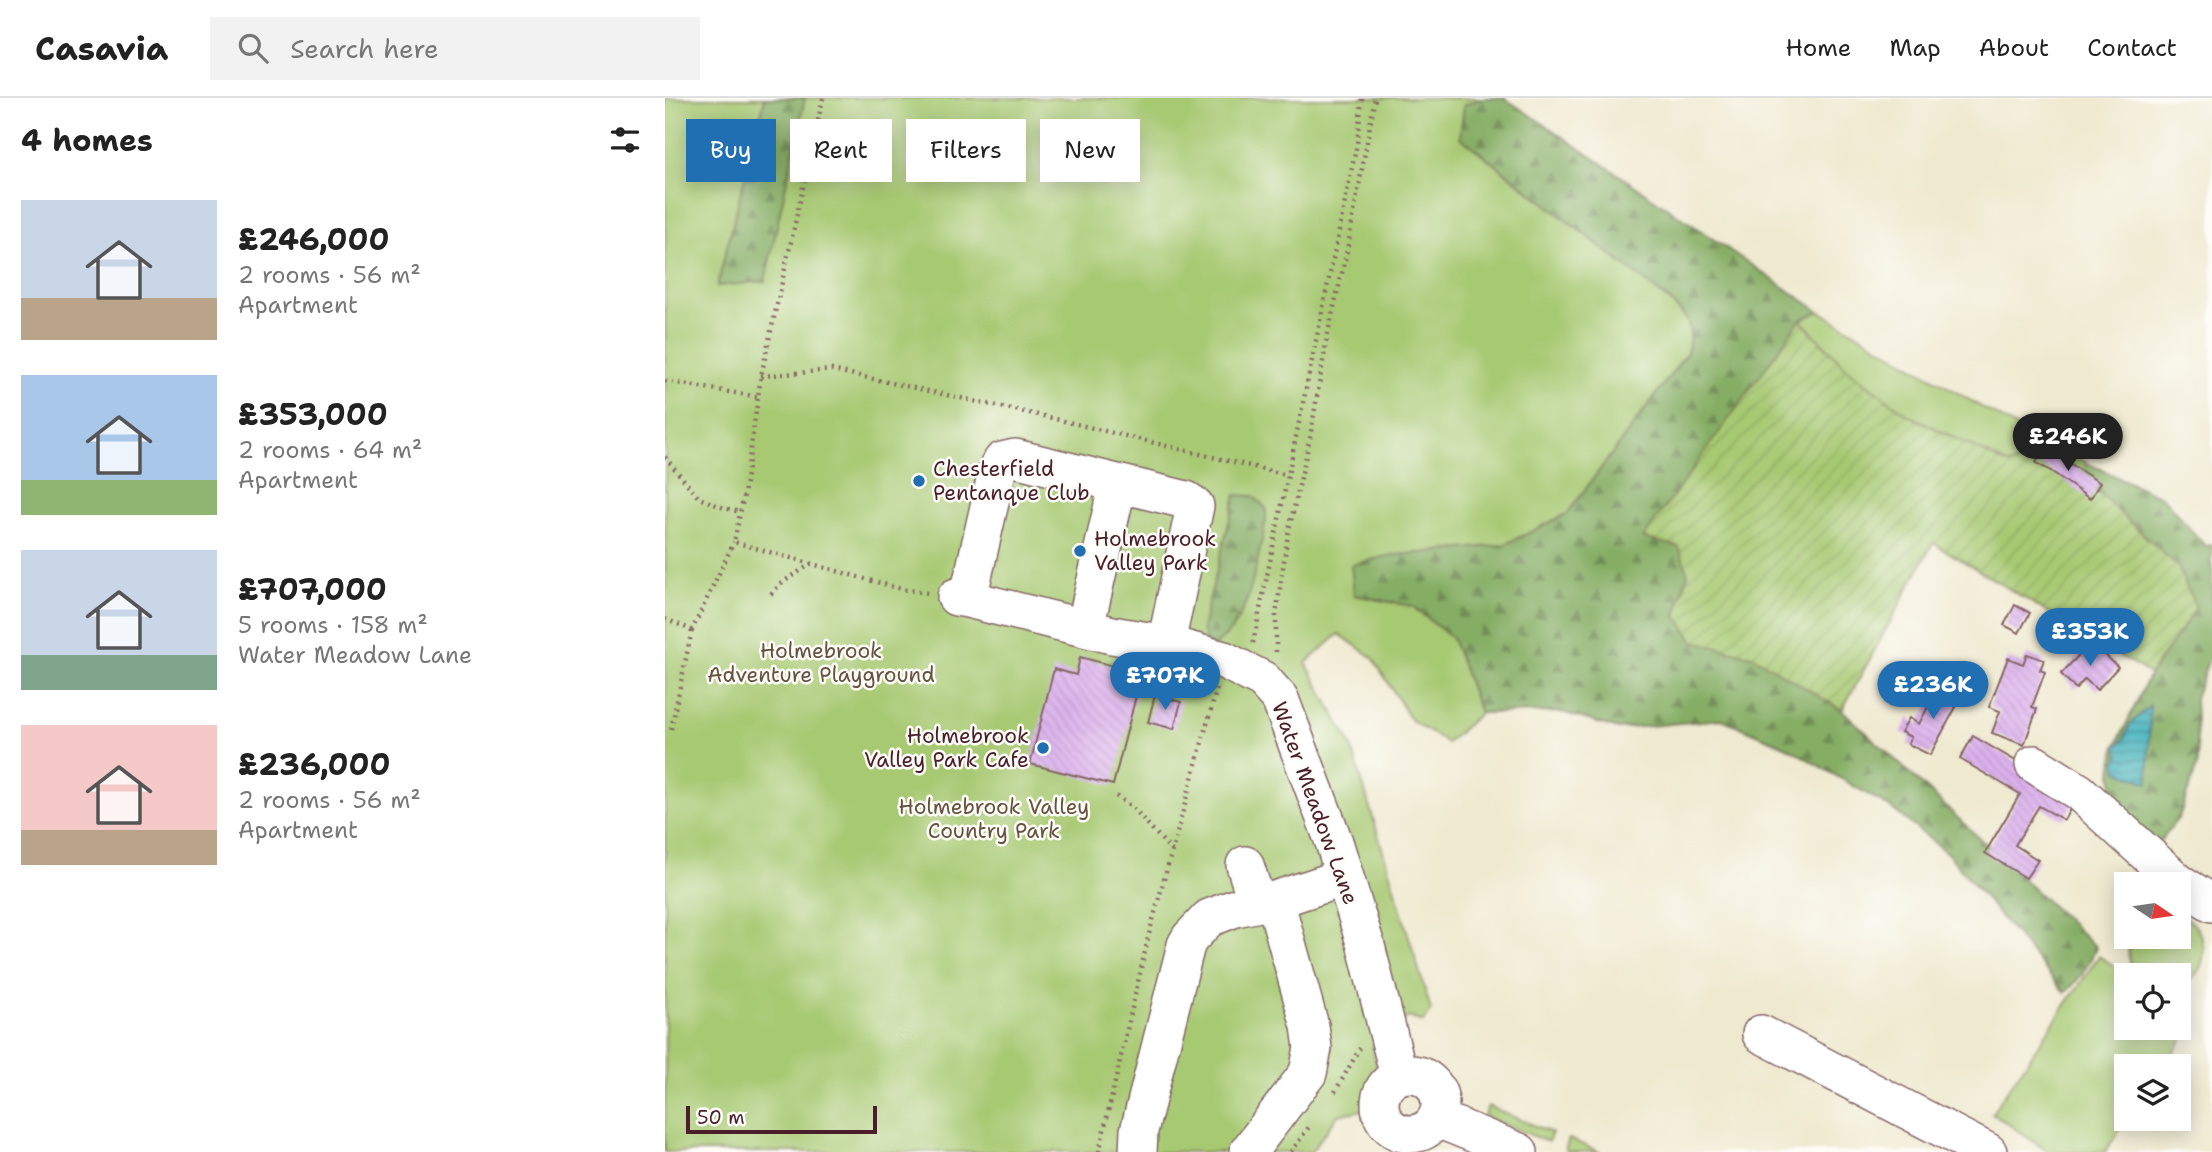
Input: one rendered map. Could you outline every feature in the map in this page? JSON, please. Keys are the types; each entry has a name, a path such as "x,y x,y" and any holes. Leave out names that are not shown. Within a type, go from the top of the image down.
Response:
{"street":[{"path":"962,598 998,467 1002,461 1015,458 1186,499 1195,506 1166,644"},
{"path":"1085,628 1118,483"},
{"name":"Water Meadow Lane","path":"962,598 1085,628 1166,644 1235,667 1263,680 1280,699 1334,842 1382,1003 1399,1076"},
{"path":"2034,764 2079,792 2178,882 2212,904"},
{"path":"1245,865 1266,901 1310,1026 1313,1048 1308,1073 1248,1152"},
{"path":"1138,1152 1139,1131 1190,938 1209,918 1345,877"},
{"path":"1761,1034 1988,1152"},
{"path":"1420,1075 1439,1092 1441,1108 1438,1119 1423,1133 1398,1133 1387,1124 1380,1107 1385,1087 1399,1076 1420,1075"},
{"path":"1438,1119 1519,1152"}],"path":[{"path":"671,729 692,630 734,542 761,376 824,98"},
{"path":"1099,1152 1149,933 1213,708 1235,667 1287,475 1357,144 1362,98"},
{"path":"1280,699 1285,681 1276,660 1276,615 1288,534 1362,179 1375,98"},
{"path":"761,376 832,370 1043,415 1287,475"},
{"path":"665,381 759,397"},
{"path":"665,457 699,498 740,512"},
{"path":"734,542 901,589 962,598"},
{"path":"771,594 783,582 812,564"},
{"path":"665,619 692,630"},
{"path":"1116,796 1133,808 1172,852"}],"green space":[{"name":"Holmebrook Valley Country Park","path":"665,98 1483,98 1464,105 1687,318 1691,336 1687,353 1567,514 1504,545 1387,556 1354,595 1412,606 1452,638 1480,713 1447,743 1411,720 1373,658 1339,634 1306,663 1351,745 1431,1010 1423,1022 1408,1017 1372,1046 1378,1075 1371,1082 1363,1110 1338,1115 1311,1152 665,1152"},
{"path":"765,98 805,98 800,119 790,119 790,167 765,281 717,286 744,182 776,182 776,119 760,119"},
{"path":"1483,98 1504,98 1819,311 1800,320 1644,538 1679,546 1688,573 1676,616 1694,641 1753,656 1842,710 2096,947 2083,972 2065,993 1948,854 1891,808 1785,746 1722,719 1618,729 1562,712 1480,713 1452,638 1412,606 1354,595 1351,565 1387,556 1504,545 1567,514 1687,353 1690,329 1682,313 1670,301 1460,137 1464,105"},
{"path":"1819,311 2039,441 2032,458 2009,465 1908,415 1850,372 1800,320"},
{"path":"1800,320 1850,372 1908,415 2009,465 2032,458 2039,441 2087,463 2081,476 2178,567 2196,608 2150,674 1933,543 1842,710 1753,656 1694,641 1676,616 1688,574 1679,547 1643,538"},
{"path":"2087,463 2163,498 2205,546 2212,545 2212,650 2195,699 2198,763 2179,817 2158,844 2115,820 2112,773 2115,748 2150,674 2196,608 2081,475"},
{"path":"1236,495 1253,496 1266,508 1266,520 1244,607 1226,636 1213,646 1206,642 1202,628"},
{"path":"2191,921 2198,930 2204,951 2198,972 2191,980 2191,963 2130,963 2129,949 2191,949"},
{"path":"2099,956 2114,966 2114,1040 2182,1040 2172,1054 2114,1054 2114,1131 2119,1131 2105,1152 2049,1152 1992,1113"},
{"path":"1488,1106 1552,1133 1548,1142 1484,1116"},
{"path":"1569,1139 1600,1152 1569,1152 1565,1150"}],"water":[{"path":"2150,706 2148,783 2118,771 2116,761 2120,755 2117,746 2124,739 2130,724"}],"building":[{"path":"2042,449 2060,457 2100,483 2090,499 2036,463"},
{"path":"2015,605 2030,613 2019,633 2004,625"},
{"path":"2091,642 2118,667 2097,690 2085,679 2076,689 2061,674"},
{"path":"2027,654 2044,660 2040,670 2045,672 2032,707 2037,709 2024,745 1992,733 2000,711 1989,707 2008,658 2023,664"},
{"path":"1080,657 1125,669 1119,688 1137,692 1113,785 1030,764 1054,669 1076,675"},
{"path":"1940,684 1962,696 1930,755 1908,744 1911,737 1901,732 1909,718 1919,724"},
{"path":"1155,695 1181,702 1174,729 1148,722"},
{"path":"1973,736 2077,797 2064,820 2039,806 2015,845 2038,860 2026,878 1985,853 2020,794 1960,759"}],"place":[{"name":"Chesterfield Pentanque Club","path":"919,481"},
{"name":"Holmebrook Valley Park","path":"1080,551"},
{"name":"Holmebrook Valley Park Cafe","path":"1043,748"}],"park label":[{"name":"Holmebrook Adventure Playground","path":"821,663"}]}
